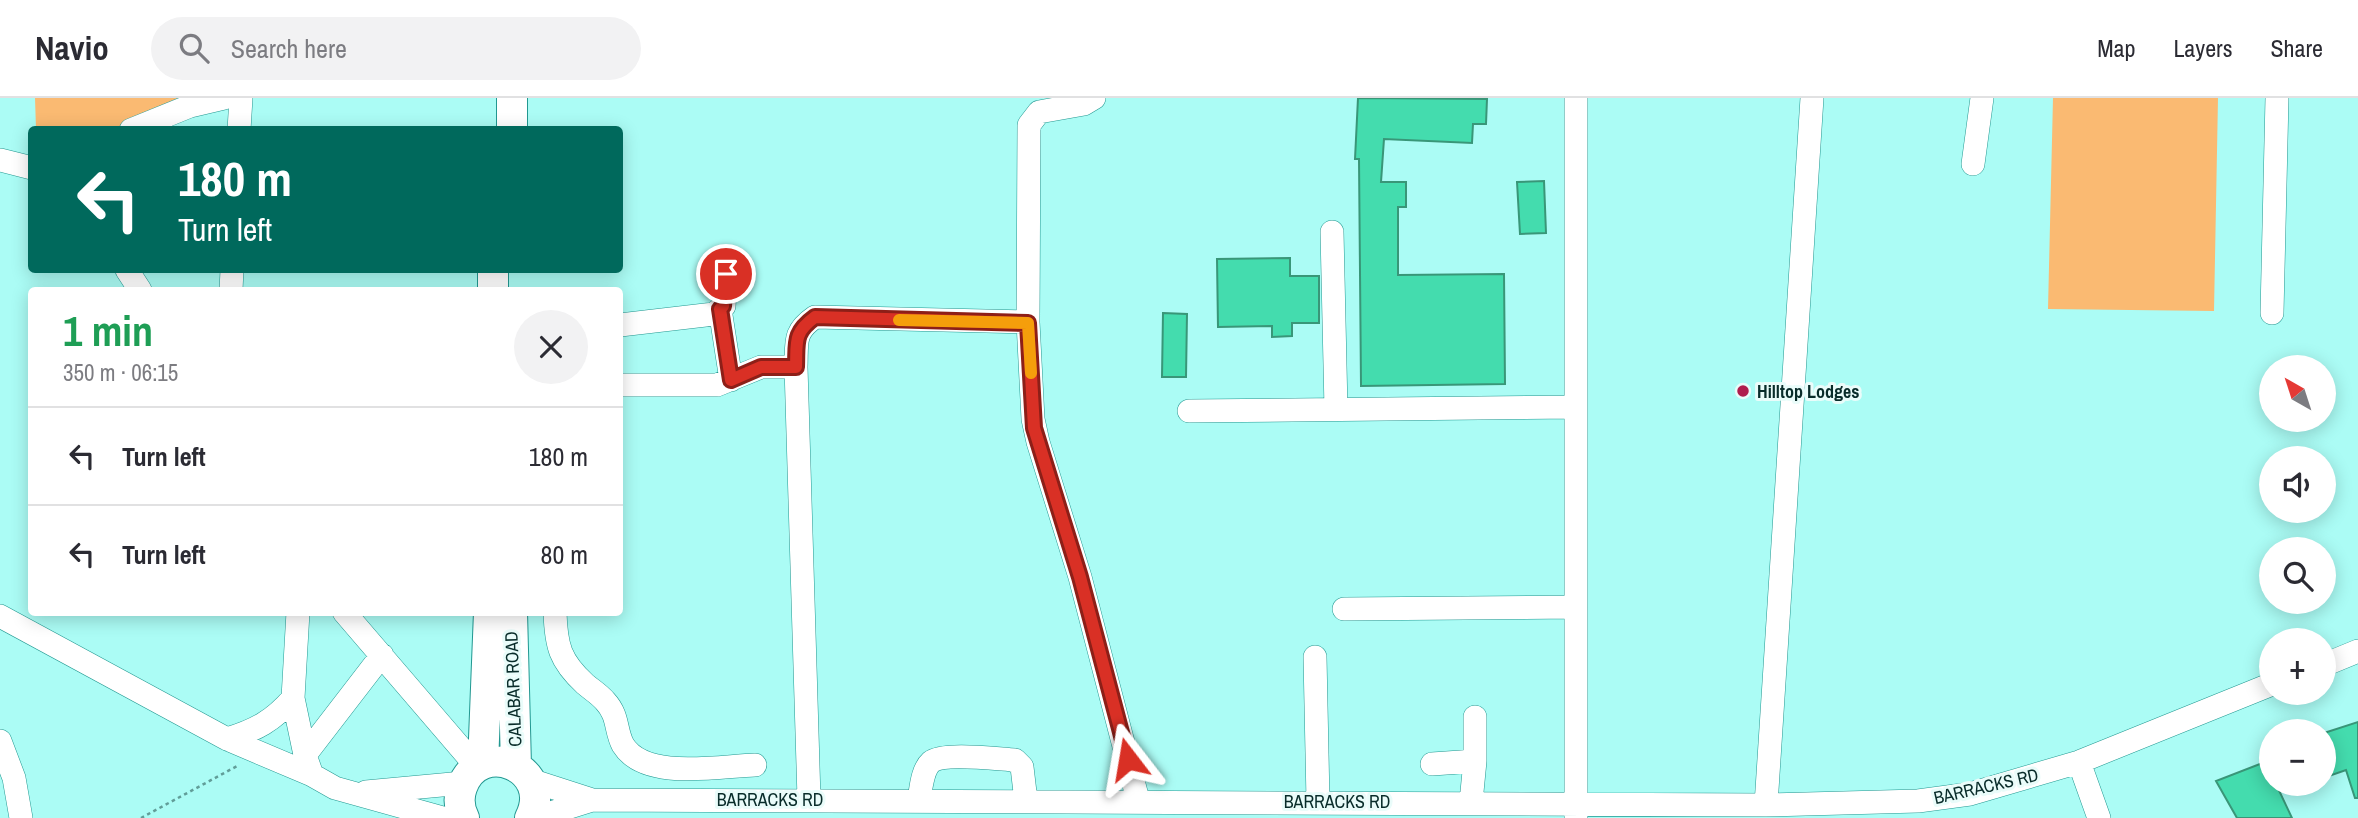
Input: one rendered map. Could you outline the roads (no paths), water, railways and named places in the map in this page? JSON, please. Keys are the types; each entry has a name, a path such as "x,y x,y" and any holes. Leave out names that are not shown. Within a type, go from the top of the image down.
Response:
{"main road":[{"path":"491,98 492,126"},
{"path":"512,98 512,126"},
{"name":"CALABAR ROAD","path":"464,818 459,805 459,793 474,771 489,616"},
{"name":"CALABAR ROAD","path":"512,616 523,773 535,796 532,818"},
{"path":"474,771 505,762 523,773"}],"street":[{"path":"141,126 190,106 224,98"},
{"path":"239,126 241,98"},
{"path":"1094,98 1084,104 1039,112 1030,125 1028,323 1034,428 1080,577 1138,800"},
{"path":"1576,98 1576,810"},
{"path":"1755,809 1812,98"},
{"path":"1973,164 1982,98"},
{"path":"2272,313 2277,98"},
{"path":"0,160 28,167"},
{"path":"1332,232 1336,409"},
{"path":"623,325 714,314 723,306 726,274"},
{"path":"720,309 731,380"},
{"path":"809,799 797,336 802,326 815,317 1028,323"},
{"path":"623,385 717,385 761,367 796,367"},
{"path":"1189,411 1575,407"},
{"path":"1344,610 1576,607"},
{"path":"0,616 227,739 260,753 309,765 352,793 443,818"},
{"path":"298,616 293,698 309,765"},
{"path":"348,616 382,654 474,771 352,793"},
{"path":"555,616 555,632 562,659 613,709 622,743 632,756 646,764 664,769 755,765"},
{"path":"2336,660 2358,651"},
{"path":"309,765 382,654"},
{"path":"1315,657 1318,801"},
{"name":"BARRACKS RD","path":"523,773 592,800 712,809 765,809 809,799 844,808 919,800 1138,800 1318,801 1576,810 1918,809 2078,762 2259,690"},
{"path":"227,739 244,734 272,719 293,698"},
{"path":"1464,807 1475,761 1475,717"},
{"path":"0,741 14,778 21,818"},
{"path":"919,800 925,771 931,762 943,757 1014,760 1022,767 1026,801"},
{"path":"1432,764 1475,761"},
{"path":"2078,762 2099,818"},
{"name":"BARRACKS RD","path":"532,818 592,800"}],"place":[{"name":"Hilltop Lodges","path":"1743,391"}]}
